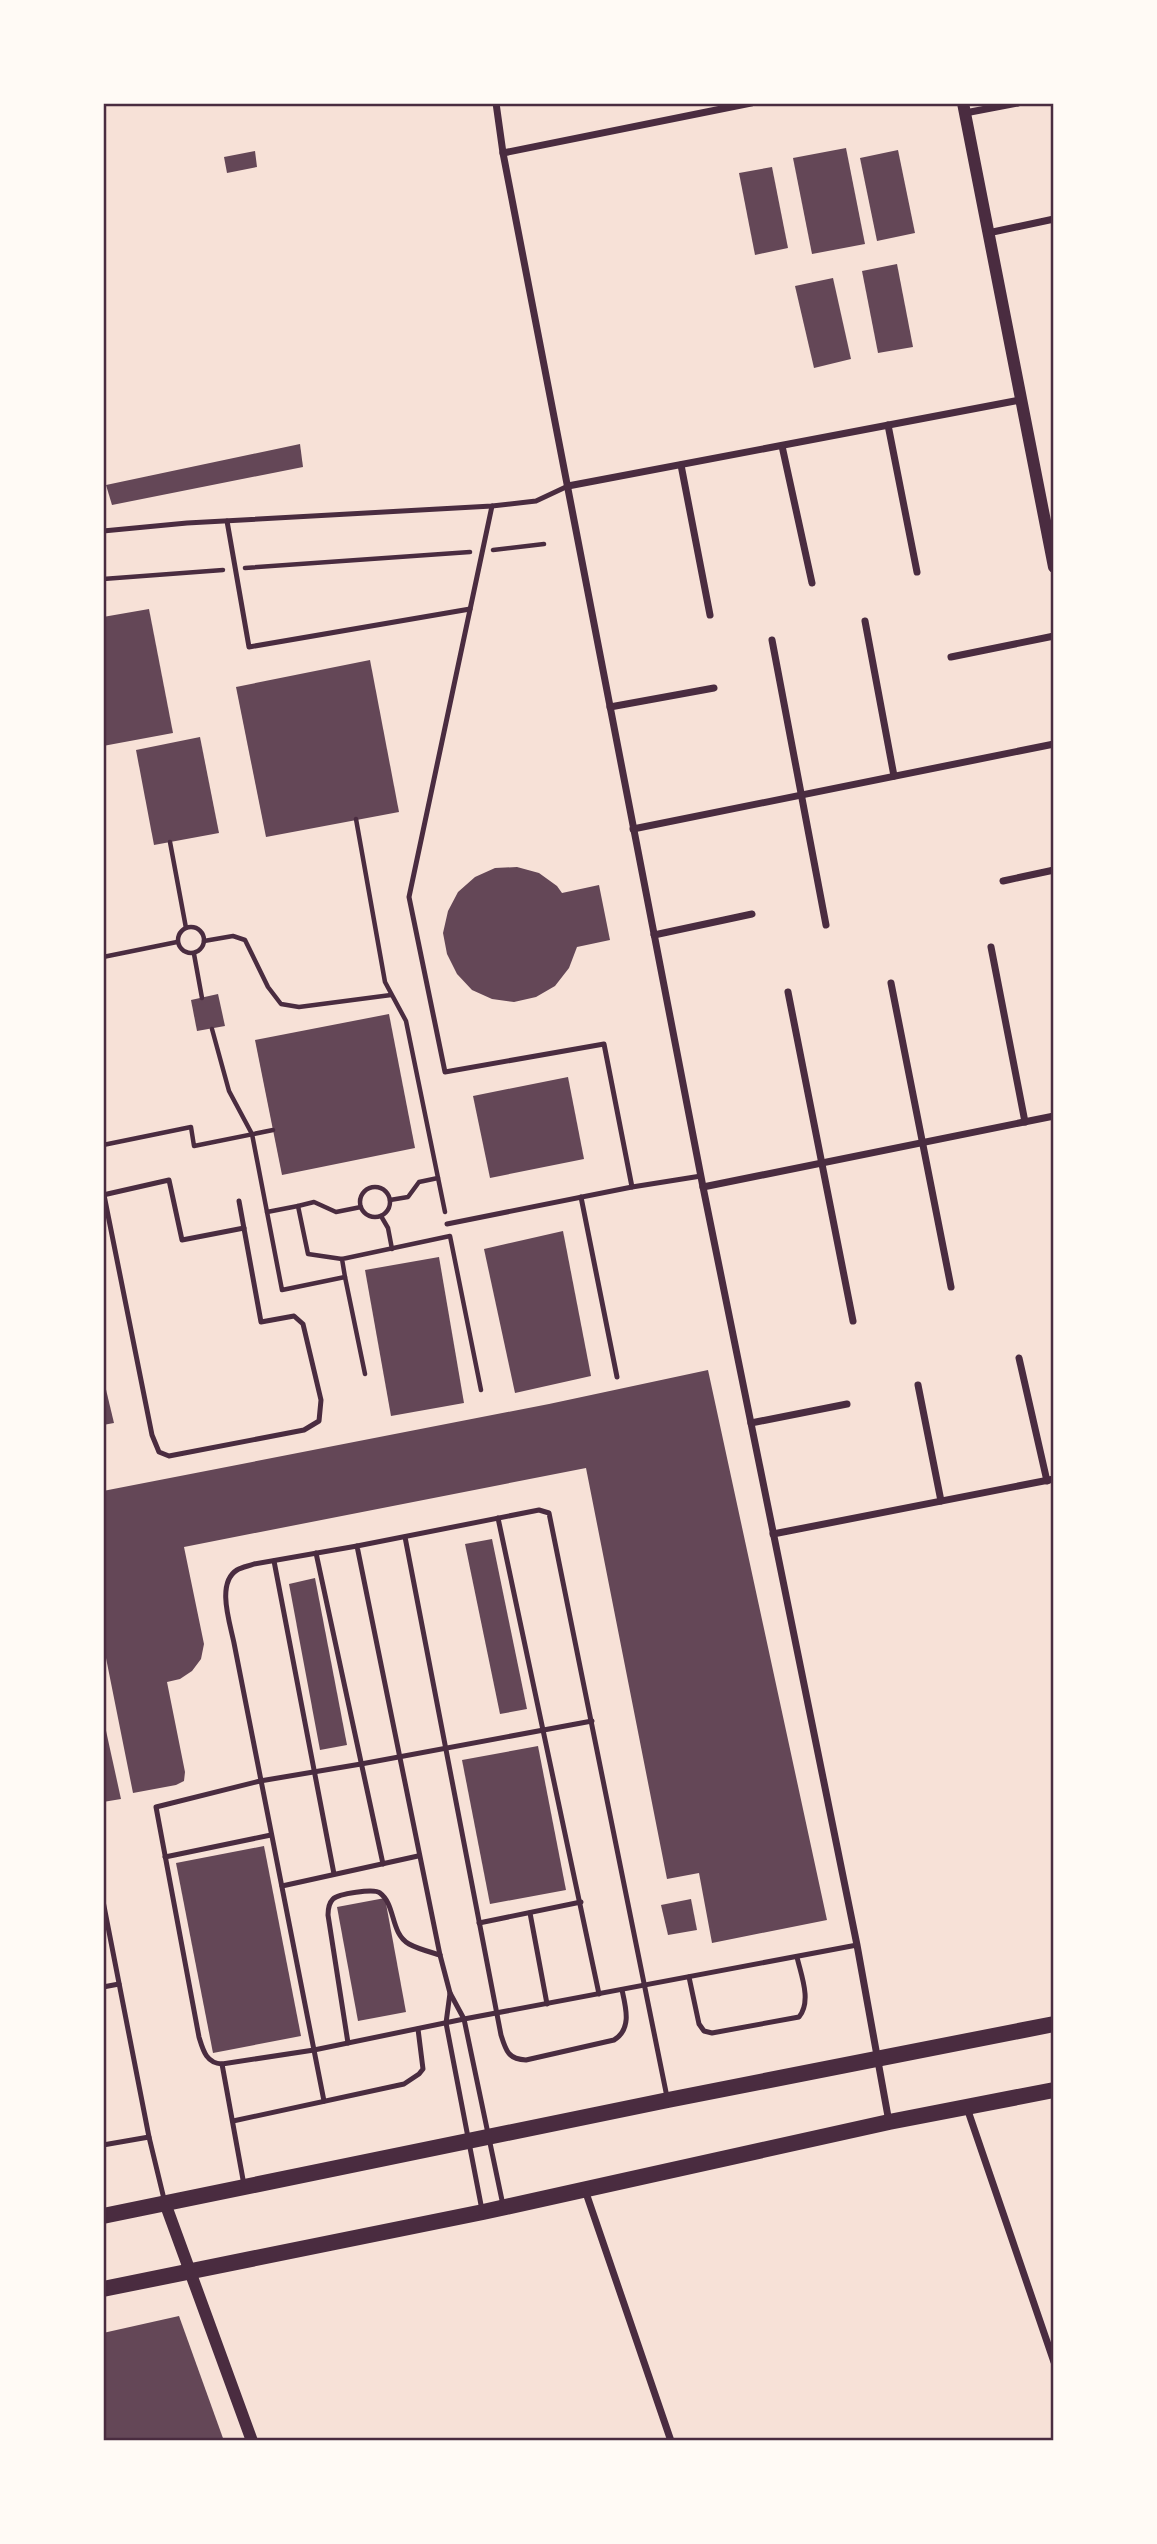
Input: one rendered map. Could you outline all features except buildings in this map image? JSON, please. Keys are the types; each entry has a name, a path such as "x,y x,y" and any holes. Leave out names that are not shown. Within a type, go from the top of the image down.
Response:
{"main road":[{"path":"103,2216 878,2057 1054,2024"},
{"path":"103,2289 483,2213 888,2122 1054,2090"}],"street":[{"path":"496,103 503,153 654,935 857,1945 888,2122"},
{"path":"503,153 718,107 751,103"},
{"path":"1018,103 964,108 1054,567"},
{"path":"987,233 1054,219"},
{"path":"568,486 1020,400"},
{"path":"888,425 917,572"},
{"path":"782,446 812,583"},
{"path":"681,465 710,615"},
{"path":"865,621 894,776"},
{"path":"951,657 1054,636"},
{"path":"772,640 826,925"},
{"path":"610,707 714,688"},
{"path":"634,829 1054,744"},
{"path":"1003,881 1054,870"},
{"path":"654,935 752,914"},
{"path":"990,947 1025,1122"},
{"path":"891,983 951,1287"},
{"path":"788,992 853,1321"},
{"path":"704,1187 1054,1116"},
{"path":"774,1534 1050,1480 1019,1358"},
{"path":"918,1385 941,1501"},
{"path":"751,1423 847,1404"},
{"path":"967,2108 1054,2362"},
{"path":"585,2189 671,2441"},
{"path":"165,2203 253,2441"}],"lane":[{"path":"103,531 492,506 536,501 568,486"},
{"path":"492,506 409,897 445,1072 604,1044 632,1187"},
{"path":"226,521 248,647 470,609"},
{"path":"447,1224 701,1176"},
{"path":"239,1201 244,1228 261,1322 294,1317 303,1324 321,1400 320,1421 304,1430 183,1455 163,1456 152,1435 104,1195 169,1180 182,1240 244,1228"},
{"path":"581,1197 617,1377"},
{"path":"324,2101 231,1629 227,1587 230,1577 238,1570 274,1561 539,1510 549,1513 668,2100"},
{"path":"498,1518 599,1994"},
{"path":"405,1537 444,1747 508,2055 515,2059 538,2058 603,2043 622,2035 626,2017 622,1990"},
{"path":"357,1546 418,1856 450,1993 464,2019 503,2208"},
{"path":"316,1553 383,1864"},
{"path":"274,1561 334,1874"},
{"path":"593,1721 260,1781 156,1807 199,2037 209,2060 222,2064 314,2050 857,1945"},
{"path":"165,1857 271,1835"},
{"path":"282,1886 418,1856"},
{"path":"348,2043 328,1915 333,1899 341,1895 375,1890 381,1893 387,1900 400,1936 408,1943 440,1955"},
{"path":"103,1901 149,2137 165,2203"},
{"path":"479,1923 581,1902"},
{"path":"530,1913 548,2004"},
{"path":"689,1977 699,2024 704,2031 712,2033 787,2020 799,2017 805,2011 806,2000 797,1956"},
{"path":"103,1987 119,1984"},
{"path":"450,1993 446,2023 483,2213"},
{"path":"233,2121 404,2084 422,2069 418,2029"},
{"path":"222,2064 244,2187"},
{"path":"103,2145 149,2137"}],"path":[{"path":"103,579 544,544"},
{"path":"356,819 385,982 406,1021 481,1390"},
{"path":"170,842 186,928"},
{"path":"186,928 199,929 204,941 201,949 194,954 181,950 177,942 180,933 186,928"},
{"path":"204,941 233,936 245,940 268,987 281,1004 299,1007 392,995"},
{"path":"103,957 177,942"},
{"path":"194,954 202,998"},
{"path":"212,1029 229,1091 252,1134 282,1290 345,1277"},
{"path":"103,1145 191,1127 194,1146 273,1130"},
{"path":"390,1200 408,1197 419,1182 438,1178"},
{"path":"361,1207 364,1193 372,1188 381,1189 390,1200"},
{"path":"361,1207 372,1216 381,1216 388,1209 390,1200"},
{"path":"267,1212 314,1202 336,1212 361,1207"},
{"path":"298,1206 308,1254 342,1259 450,1236"},
{"path":"381,1216 388,1228 392,1249"},
{"path":"342,1259 365,1374"}]}
